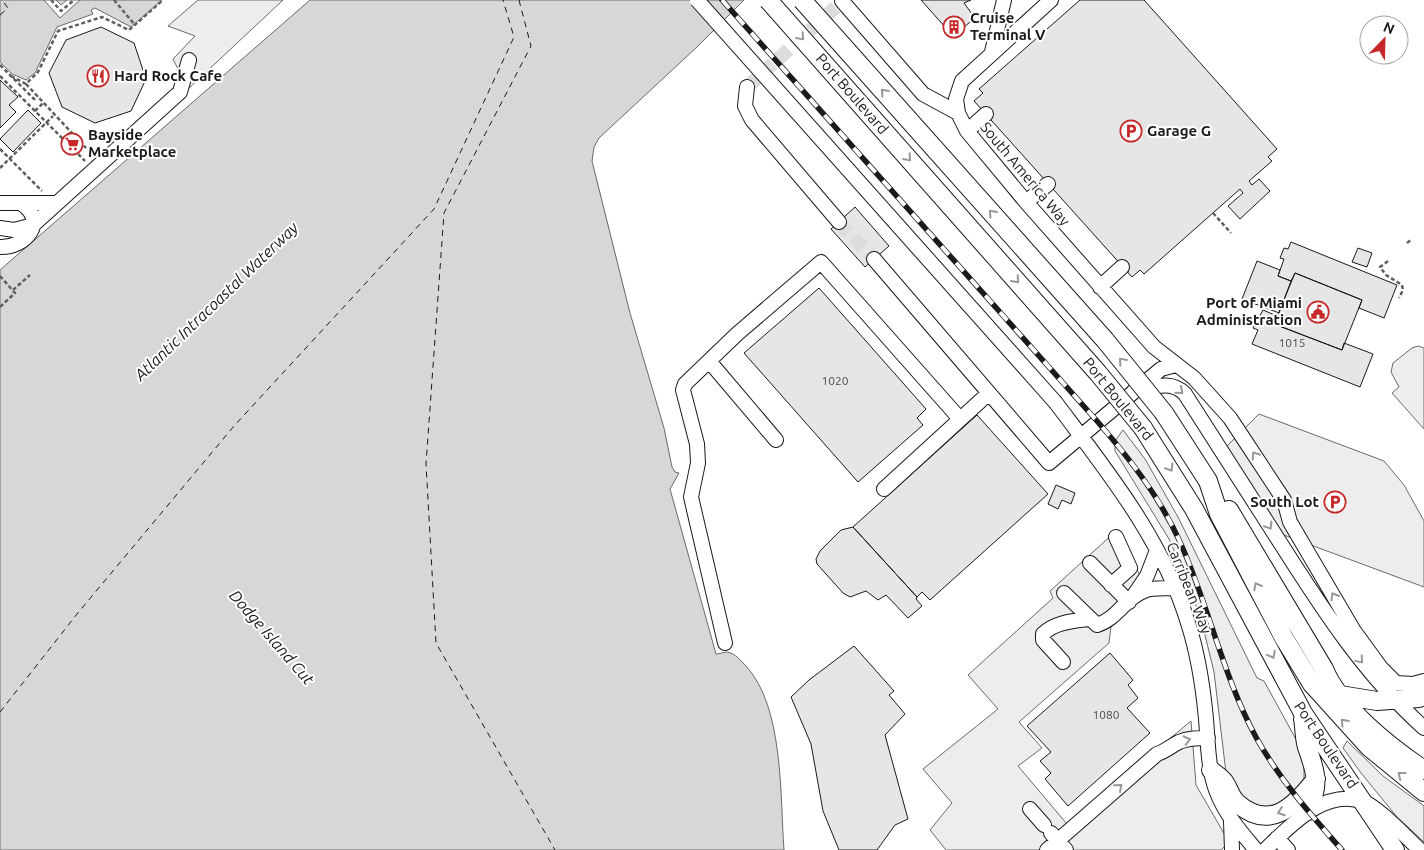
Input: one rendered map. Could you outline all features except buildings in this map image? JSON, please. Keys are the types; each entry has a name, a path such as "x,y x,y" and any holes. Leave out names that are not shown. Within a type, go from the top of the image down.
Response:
{"main road":[{"name":"Port Boulevard","path":"768,0 1078,350 1143,428 1194,509 1303,713 1365,802 1395,850"},
{"name":"Port Boulevard","path":"802,0 1109,345 1164,413 1208,481 1219,514 1284,638 1312,684 1369,747 1424,792"},
{"path":"1208,481 1227,507 1330,682 1340,695 1381,736 1424,770"},
{"path":"1340,695 1377,701 1424,696"},
{"path":"1303,713 1307,749 1312,759 1316,779 1316,788 1308,811"},
{"path":"1211,770 1224,781 1235,801 1258,815 1275,815 1290,808 1316,779"}],"street":[{"name":"Carribean Way","path":"697,0 1056,403 1113,477 1157,550 1188,621 1200,666 1211,770 1216,788 1232,821 1256,850"},
{"path":"992,52 1004,0"},
{"path":"958,114 956,99 962,81 1051,0"},
{"path":"840,3 923,94 958,114"},
{"path":"0,247 17,245 25,239 33,225 180,92 189,60"},
{"path":"747,87 745,106 752,120 839,222"},
{"name":"South America Way","path":"958,114 967,131 1100,287 1154,347 1194,378 1230,418 1284,500 1290,522 1354,631 1381,668 1396,683 1413,684 1424,681"},
{"path":"967,131 986,114"},
{"path":"1026,202 1048,184"},
{"path":"0,203 58,203"},
{"path":"22,204 32,212 34,217 33,225"},
{"path":"0,228 14,230 33,225"},
{"path":"874,260 1049,462 1161,369 1176,365"},
{"path":"725,643 691,497 698,463 697,444 683,395 685,384 737,334 821,262 960,419"},
{"path":"1100,287 1122,267"},
{"path":"709,361 776,440"},
{"path":"1134,391 1171,385 1180,388 1315,598 1352,650 1394,700 1424,728"},
{"path":"884,489 989,393"},
{"path":"1111,584 1130,568 1116,537"},
{"path":"1131,600 1147,576 1157,550"},
{"path":"1090,563 1111,584 1131,600"},
{"path":"1064,593 1097,625 1106,623 1144,590 1175,588"},
{"path":"1063,662 1043,640 1043,634 1049,628 1069,622 1090,619"},
{"path":"1047,850 1055,837 1082,819 1157,754 1169,750 1177,743 1188,738 1208,738"},
{"path":"1265,850 1308,811 1336,800 1365,802 1420,850"},
{"path":"1030,809 1055,837"},
{"path":"1232,821 1232,850"},
{"path":"1277,838 1288,850"}],"path":[{"path":"51,0 61,11 74,0"},
{"path":"114,0 136,25"},
{"path":"26,84 38,72 58,31 102,17 129,30 163,0"},
{"path":"0,65 34,99 38,95"},
{"path":"0,76 85,162"},
{"path":"11,76 26,84 38,95 86,148"},
{"path":"35,111 44,102"},
{"path":"0,168 53,116"},
{"path":"62,140 71,132"},
{"path":"0,149 43,192"},
{"path":"1213,213 1231,233"},
{"path":"1407,243 1411,240"},
{"path":"1388,261 1380,267 1386,275 1402,285 1403,290 1399,298"},
{"path":"13,290 30,275"},
{"path":"0,276 15,293 0,307"}],"shaded area":[{"path":"198,0 283,0 188,89 173,59 195,36 168,26"},
{"path":"1418,346 1424,348 1424,429 1392,393 1399,387 1391,372 1393,363 1412,348"},
{"name":"South Lot","path":"1259,414 1384,461 1404,485 1424,521 1424,587 1273,531 1227,446"},
{"path":"1123,430 1145,459 1178,517 1257,678 1264,681 1298,743 1304,764 1304,780 1277,811 1244,803 1226,773 1214,672 1204,631 1190,587 1169,539 1115,451 1115,441"},
{"path":"1115,532 1147,587 1112,618 1109,643 1019,722 1042,748 1018,766 1067,824 1191,721 1196,785 1229,842 1221,850 946,850 930,830 952,803 923,769 998,709 968,675 1053,598 1050,591"},
{"path":"1347,741 1383,776 1424,806 1424,842 1397,817 1361,773 1343,748"}],"water":[{"path":"0,0 162,0 131,27 95,8 91,10 93,14 57,27 35,73 26,80 12,74 0,62"},
{"path":"310,0 744,0 697,47 599,138 594,147 592,161 630,313 664,428 672,467 675,472 679,473 670,489 716,654 730,653 746,666 758,684 774,728 778,754 784,850 0,850 0,270"}],"pier":[{"path":"44,0 56,0 61,5 67,0 80,0 60,18"}],"ferry route":[{"path":"0,15 8,8 2,0"},
{"path":"0,712 77,614 234,426 434,209 514,37 503,0"},
{"path":"519,0 531,46 444,213 426,464 436,643 555,850"}],"tunnel":[{"path":"747,87 836,7"},
{"path":"839,222 874,259"}],"railway":[{"path":"722,0 1097,421 1143,478 1163,509 1180,542 1225,666 1257,739 1286,783 1342,850"}],"place":[{"name":"Cruise Terminal V","path":"954,27"},
{"name":"Hard Rock Cafe","path":"98,76"},
{"name":"Garage G","path":"1131,131"},
{"name":"Bayside Marketplace","path":"72,144"},
{"name":"Port of Miami Administration","path":"1318,312"},
{"name":"South Lot","path":"1335,502"}],"water label":[{"name":"Atlantic Intracoastal Waterway","path":"216,301"},
{"name":"Dodge Island Cut","path":"272,637"}]}
